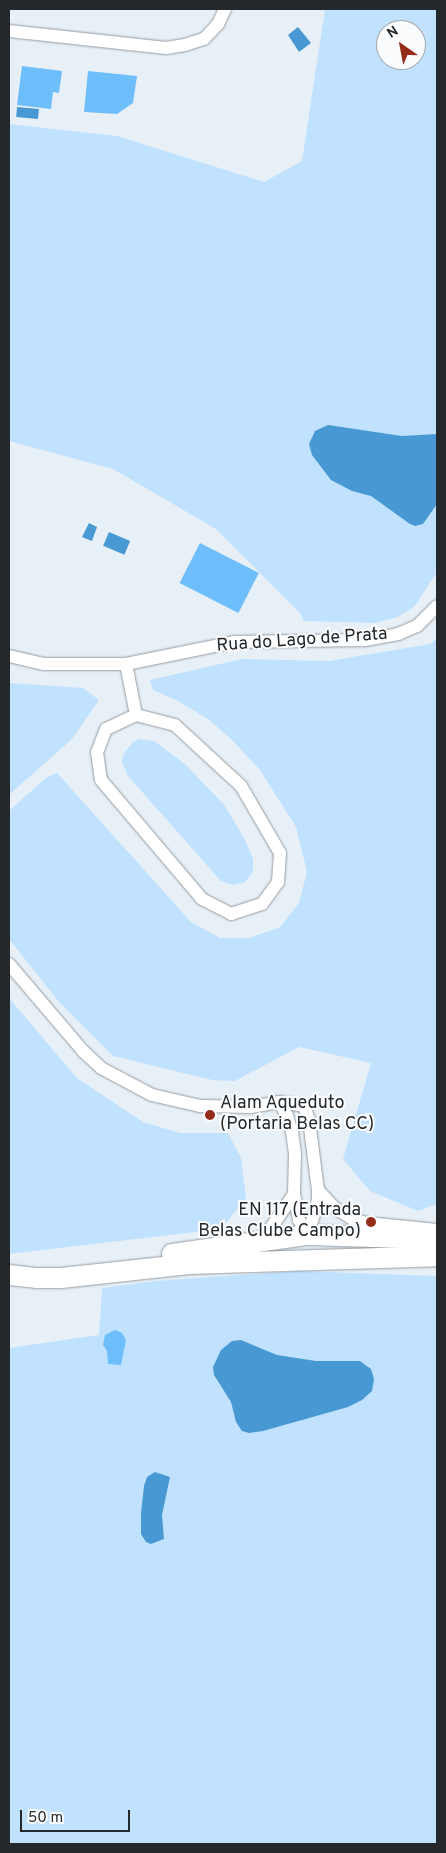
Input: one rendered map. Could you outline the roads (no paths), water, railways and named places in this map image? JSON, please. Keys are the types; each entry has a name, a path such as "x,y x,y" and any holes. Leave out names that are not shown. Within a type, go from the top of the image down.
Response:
{"main road":[{"path":"10,1275 308,1236 437,1239"},
{"path":"308,1236 341,1258"},
{"path":"10,1275 61,1278 188,1264 284,1248 308,1236"},
{"path":"188,1264 437,1256"}],"street":[{"path":"9,31 166,48 204,39 218,24 225,9"},
{"name":"Rua do Lago de Prata","path":"9,656 44,664 126,664 234,642 374,639 398,634 416,626 437,606"},
{"path":"126,664 136,715"},
{"path":"136,715 175,725 241,786 280,853 278,882 262,904 231,914 202,899 101,780 97,752 106,730 136,715"},
{"path":"9,964 84,1052 101,1068 120,1080 152,1095 200,1106 251,1106 279,1102 304,1106 309,1120 318,1190 318,1200 308,1236"},
{"path":"279,1102 287,1116 292,1132 295,1153 294,1194 299,1220 308,1236"},
{"path":"318,1190 335,1208 354,1220 437,1230"},
{"path":"254,1243 268,1232 294,1194"}],"water":[{"path":"298,27 311,43 299,52 288,35"},
{"path":"17,107 39,109 38,119 16,117"},
{"path":"328,425 402,436 437,434 437,504 423,524 415,526 410,524 371,496 352,491 331,480 312,455 309,444 315,431"},
{"path":"89,523 97,527 92,541 82,537"},
{"path":"109,532 130,541 124,555 103,546"},
{"path":"241,1340 277,1355 316,1361 360,1361 371,1369 374,1379 372,1391 362,1400 348,1407 263,1431 249,1433 242,1431 236,1422 231,1402 214,1375 213,1367 221,1350 232,1341"},
{"path":"155,1472 170,1477 162,1515 164,1539 151,1544 146,1542 141,1534 141,1513 147,1477"}],"place":[{"name":"Alam Aqueduto (Portaria Belas CC)","path":"210,1115"},
{"name":"EN 117 (Entrada Belas Clube Campo)","path":"371,1222"}]}
